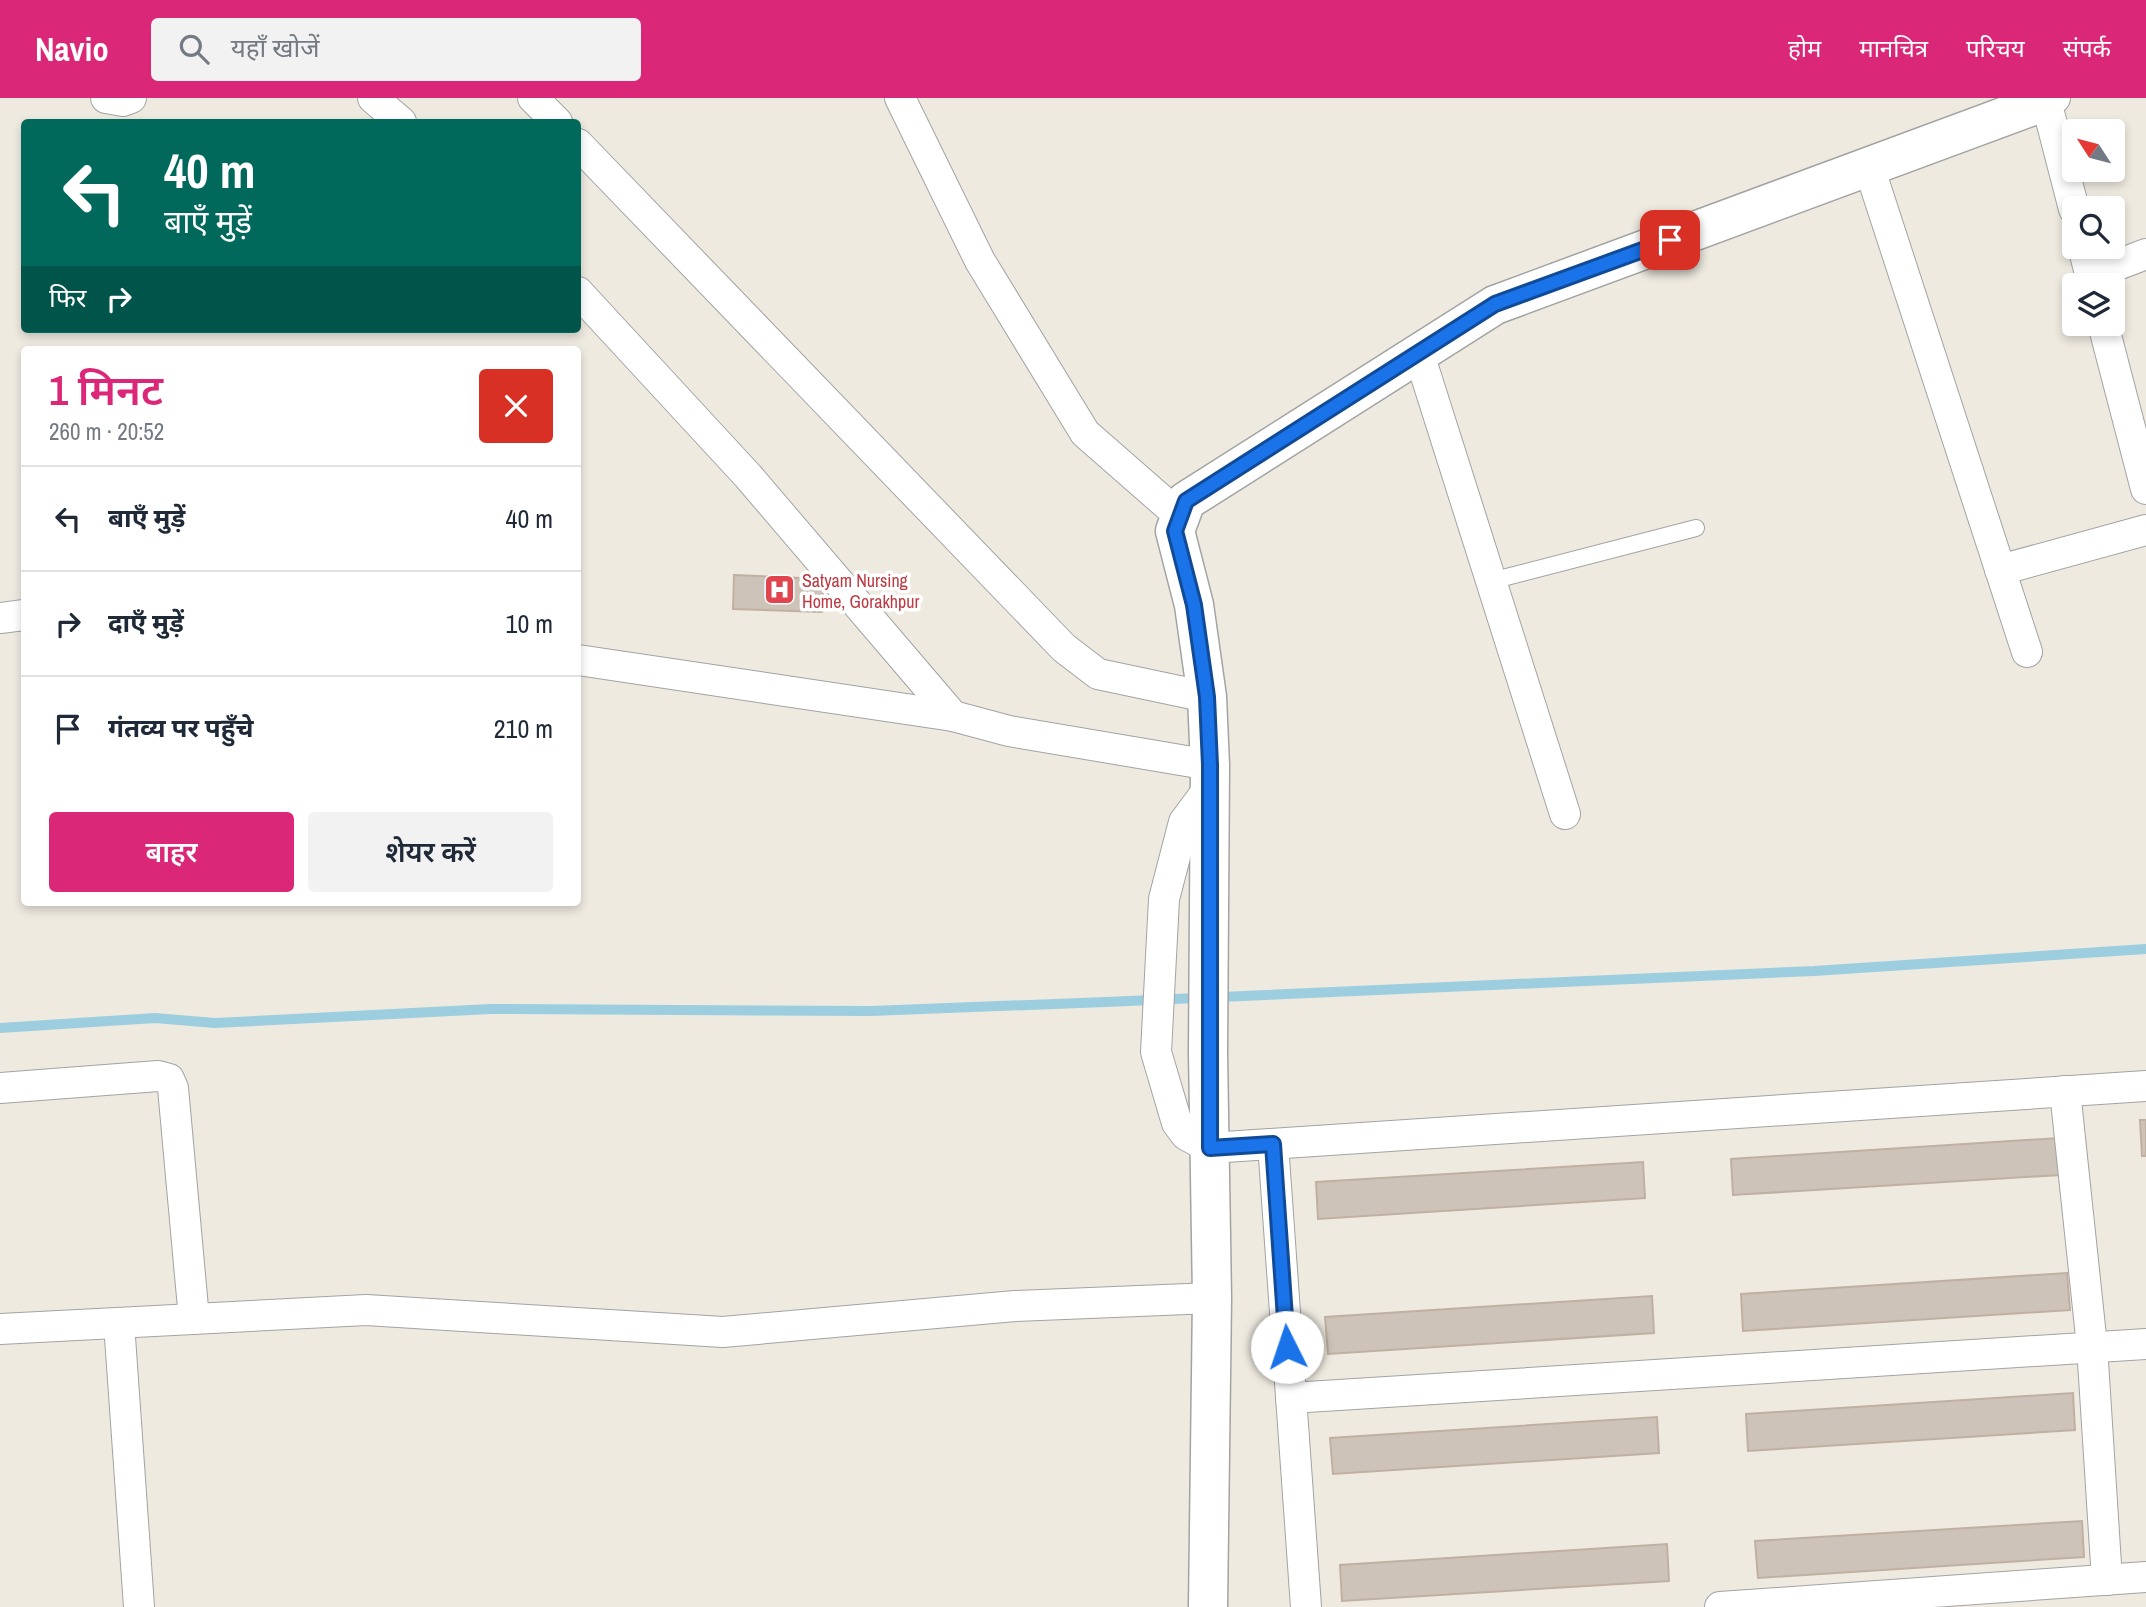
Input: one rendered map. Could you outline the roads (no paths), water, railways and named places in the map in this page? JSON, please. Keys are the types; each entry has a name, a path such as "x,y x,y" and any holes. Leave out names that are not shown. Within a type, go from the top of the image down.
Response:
{"street":[{"path":"106,98 123,101 131,98"},
{"path":"373,98 398,119"},
{"path":"533,98 553,119"},
{"path":"900,98 980,261 1085,433 1181,517"},
{"path":"1208,1607 1212,1298 1208,1052 1210,776 1207,697 1194,605 1175,531 1186,501 1495,304 2049,99 2071,196"},
{"path":"581,147 1065,648 1098,674 1207,697"},
{"path":"1869,167 2027,652"},
{"path":"2089,269 2146,254"},
{"path":"581,295 748,476 953,716"},
{"path":"2106,336 2146,489"},
{"path":"1419,354 1565,814"},
{"path":"2000,570 2146,530"},
{"path":"0,618 21,615"},
{"path":"581,660 953,716 1210,776"},
{"path":"1210,776 1184,822 1164,899 1156,1052 1177,1123 1186,1135 1210,1148 2146,1086"},
{"path":"0,1088 158,1076 169,1079 173,1088 194,1319"},
{"path":"2065,1091 2092,1346 2107,1580"},
{"path":"1273,1144 1306,1607"},
{"path":"0,1329 366,1310 723,1332 1015,1306 1212,1298"},
{"path":"119,1323 139,1607"},
{"path":"1291,1398 2092,1346 2146,1345"},
{"path":"1720,1607 2146,1577"}],"lane":[{"path":"1491,581 1696,528"}],"waterway":[{"path":"0,1028 155,1018 215,1023 491,1009 871,1011 1814,971 2146,949"}],"place":[{"name":"Satyam Nursing Home, Gorakhpur","path":"779,590"}]}
